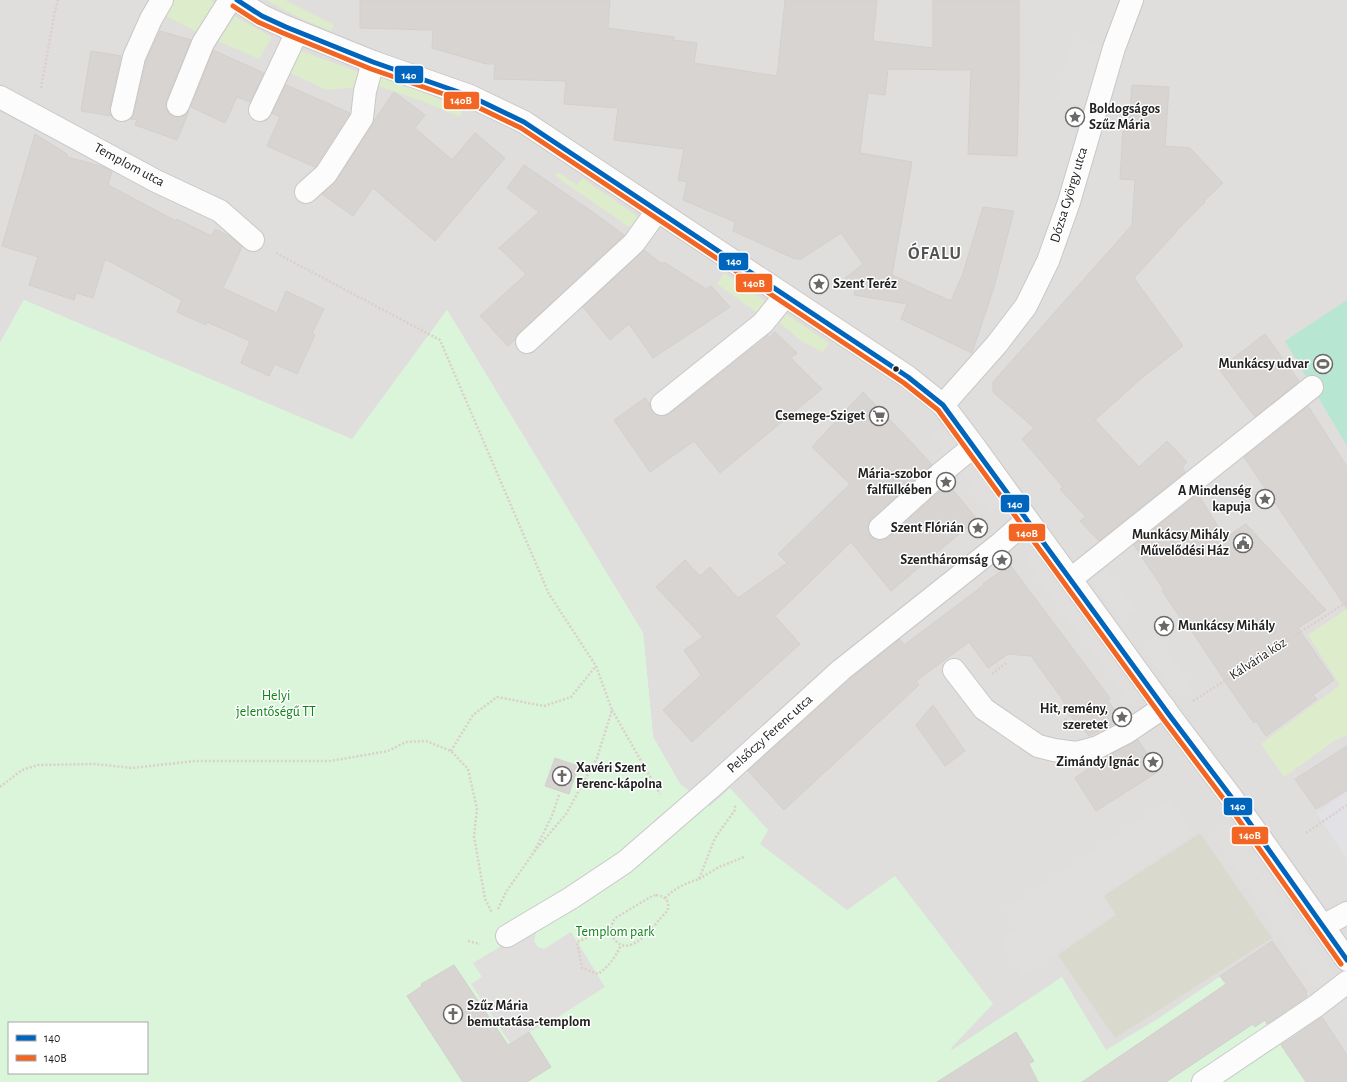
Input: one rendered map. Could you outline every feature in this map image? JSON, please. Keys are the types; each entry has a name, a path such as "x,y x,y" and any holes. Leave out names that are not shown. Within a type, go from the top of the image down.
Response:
{"street":[{"path":"122,110 134,57 151,19 162,0"},
{"path":"178,105 203,43 230,0"},
{"path":"237,0 262,16 297,32 373,62 470,96 524,122 908,377 943,405 1167,712 1232,798 1347,960"},
{"name":"Dózsa György utca","path":"943,405 997,344 1026,306 1048,261 1068,202 1114,48 1132,0"},
{"path":"260,110 297,32"},
{"path":"306,192 326,174 362,118 365,91 373,62"},
{"name":"Templom utca","path":"0,97 156,180 220,211 253,240"},
{"path":"527,342 634,244 658,212"},
{"path":"662,404 763,323 785,296"},
{"path":"1071,579 1312,388"},
{"path":"880,528 942,472 974,446"},
{"name":"Pelsőczy Ferenc utca","path":"506,936 571,898 625,862 715,784 841,670 1001,543 1027,520"},
{"path":"954,670 984,709 1038,746 1054,750 1076,753 1098,747 1167,712"},
{"path":"1323,926 1347,913"},
{"path":"1203,1082 1310,1010 1347,982"}],"path":[{"path":"36,116 58,0"},
{"path":"276,253 440,340 549,594 596,666 612,710 674,819"},
{"name":"Kálvária köz","path":"1167,712 1347,602"},
{"path":"992,674 1006,664"},
{"path":"451,751 473,715 497,697 544,706 571,697 596,666"},
{"path":"0,787 22,770 38,765 95,764 132,768 195,761 330,761 388,751 406,742 426,741 451,751 468,769 478,809 474,836 485,899 494,917 506,892 534,852 566,814 574,800 596,758 612,710"},
{"path":"534,852 552,816 559,795"},
{"path":"1306,833 1347,805"},
{"path":"698,879 714,838 735,810"},
{"path":"665,898 670,892 686,883 698,879 719,867 744,857"},
{"path":"652,896 660,896 665,898 668,903 669,907 637,943 628,946 621,945 610,932 613,921 617,917 652,896"},
{"path":"610,932 593,935 577,942 582,968 598,974 614,959 621,945"},
{"path":"468,941 487,945"}],"shaded area":[{"path":"0,0 1347,0 1347,1082 290,1082 680,784 653,737 643,633 447,310 352,440 24,300 0,343"},
{"path":"1073,38 1114,48 1095,108 1057,98"},
{"path":"941,426 1001,504 991,512 931,434"},
{"path":"1032,551 1140,698 1131,705 1023,558"},
{"path":"1106,569 1136,610 1121,620 1091,580"},
{"path":"1156,636 1193,687 1179,697 1141,647"},
{"path":"1347,792 1347,859 1316,813"},
{"path":"1171,800 1193,833 1101,895 1113,914 1022,975 1000,941 1018,929 1005,910"},
{"path":"1230,823 1263,872 1246,884 1213,834"},
{"path":"1200,833 1272,938 1115,1038 1058,955 1116,915 1104,896"},
{"path":"1266,875 1335,975 1317,988 1248,888"},
{"path":"533,927 536,933 534,941 538,947 544,949 571,932 605,987 547,1024 528,1032 510,1043 471,984 482,977 473,963"},
{"path":"1347,993 1347,1024 1332,1002"}],"green space":[{"path":"173,0 210,0 219,5 201,34 164,15"},
{"path":"266,0 285,0 334,25 331,31 298,17"},
{"path":"230,14 272,37 259,59 216,40"},
{"path":"299,50 358,72 355,87 327,90 288,72"},
{"path":"380,77 463,109 460,117 419,100 378,86"},
{"path":"558,172 577,185 582,178 640,218 632,229 555,176"},
{"path":"724,273 768,303 760,315 717,284"},
{"name":"Helyi jelentőségű TT","path":"24,300 352,439 447,310 643,633 653,737 680,784 710,806 730,788 768,830 760,844 847,910 895,876 993,1004 951,1048 952,1050 1062,977 1106,1050 1159,1018 1272,941 1347,1055 1347,1082 0,1082 0,343"},
{"name":"Munkácsy udvar","path":"1347,300 1347,446 1285,341"},
{"path":"786,314 829,343 823,352 801,341 780,323"},
{"path":"1347,609 1347,735 1334,741 1284,777 1261,744 1340,685 1308,635"}],"building":[{"path":"360,0 610,0 608,28 674,37 673,40 697,43 694,63 777,76 785,0 877,0 873,41 933,48 933,0 1019,0 1017,156 968,154 971,70 888,69 885,95 868,93 863,128 860,153 912,162 892,275 951,301 962,276 983,207 1014,211 994,287 972,353 901,319 907,304 854,295 855,286 839,283 863,264 841,233 801,259 795,259 733,231 735,222 683,200 687,182 678,180 684,149 614,140 618,108 564,104 566,81 494,79 495,64 487,64 432,48 433,30 360,28"},
{"path":"160,31 191,40 166,101 168,113 173,116 180,117 189,111 177,140 135,125 137,120 130,119 134,113 146,61"},
{"path":"213,50 264,73 250,102 237,97 225,123 191,107"},
{"path":"91,51 121,56 110,107 112,116 81,111"},
{"path":"286,85 350,113 315,167 267,146 280,117 272,113"},
{"path":"1132,85 1169,87 1165,146 1190,148 1223,183 1204,201 1205,202 1176,231 1134,278 1183,346 1144,376 1095,420 1139,467 1167,441 1187,462 1182,467 1185,472 1099,541 1080,521 1086,517 1060,489 1063,487 1022,439 1034,428 993,392 993,382 1132,225 1135,180 1120,179 1123,131 1129,131"},
{"path":"394,92 425,115 415,128 452,160 475,133 505,158 435,241 373,188 353,216 322,194 336,181"},
{"path":"35,134 67,154 67,157 104,167 112,171 108,185 176,221 177,219 211,236 215,229 230,236 242,247 223,288 277,313 286,291 324,309 312,333 315,335 297,374 275,364 269,376 241,363 250,341 207,322 206,325 177,312 182,300 105,259 93,298 76,293 74,300 29,285 38,257 2,246"},
{"path":"524,165 624,235 519,333 515,340 508,346 480,316 526,274 499,248 539,212 507,188"},
{"path":"644,250 662,264 664,262 706,289 711,286 730,307 653,358 629,324 610,340 583,307"},
{"path":"775,332 797,353 791,358 822,389 720,473 694,441 650,472 614,420 645,398 650,404 652,411 657,415 664,416 669,414 768,335 769,337"},
{"path":"1265,334 1299,381 1255,417 1219,369"},
{"path":"863,392 932,465 871,519 868,524 870,536 877,540 888,538 948,484 977,519 891,591 851,542 775,616 800,644 692,742 663,710 701,675 684,650 703,637 656,587 685,560 700,576 710,567 738,598 787,563 778,554 850,484 812,447"},
{"path":"1308,406 1347,467 1347,609 1244,457"},
{"path":"1198,494 1225,538 1246,524 1326,610 1298,628 1334,680 1313,695 1317,699 1266,736 1256,721 1254,723 1232,692 1183,618 1181,619 1134,545"},
{"path":"1010,565 1110,698 1108,701 1122,720 1089,736 1068,714 1063,700 1031,656 1008,654 988,668 969,642 916,681 919,685 784,810 748,771 849,680 900,639 904,645"},
{"path":"933,705 965,751 945,766 916,725"},
{"path":"1138,740 1159,771 1096,811 1075,778 1105,757"},
{"path":"1347,746 1347,790 1316,809 1295,779"},
{"name":"Xavéri Szent Ferenc-kápolna","path":"555,758 578,766 569,794 545,786"},
{"path":"1272,941 1307,992 1306,993 1308,996 1267,1024 1265,1020 1255,1027 1253,1024 1166,1082 1082,1082 1226,984 1220,976"},
{"name":"Szűz Mária bemutatása-templom","path":"454,965 508,1045 529,1032 551,1067 527,1082 463,1082 407,996 422,986 421,984"},
{"path":"1322,1017 1347,1055 1347,1082 1306,1082 1281,1045"},
{"path":"1016,1032 1034,1061 1029,1064 1038,1082 937,1082"}],"transit line":[{"name":"140","path":"237,0 262,16 286,27 373,62 470,96 524,122 908,377 943,405 1170,716 1232,798 1347,960"},
{"name":"140B","path":"233,6 258,22 283,33 371,69 467,102 521,128 904,383 938,410 1164,720 1226,802 1341,964"}],"place":[{"name":"Boldogságos Szűz Mária","path":"1075,117"},
{"name":"Szent Teréz","path":"819,284"},
{"name":"Munkácsy udvar","path":"1323,364"},
{"name":"Csemege-Sziget","path":"879,416"},
{"name":"Mária-szobor falfülkében","path":"946,482"},
{"name":"A Mindenség kapuja","path":"1265,499"},
{"name":"Szent Flórián","path":"978,528"},
{"name":"Munkácsy Mihály Művelődési Ház","path":"1243,543"},
{"name":"Szentháromság","path":"1002,560"},
{"name":"Munkácsy Mihály","path":"1164,626"},
{"name":"Hit, remény, szeretet","path":"1122,717"},
{"name":"Zimándy Ignác","path":"1153,762"},
{"name":"Xavéri Szent Ferenc-kápolna","path":"562,776"},
{"name":"Szűz Mária bemutatása-templom","path":"453,1014"}],"district":[{"name":"ÓFALU","path":"935,254"}],"park label":[{"name":"Templom park","path":"615,932"}]}
